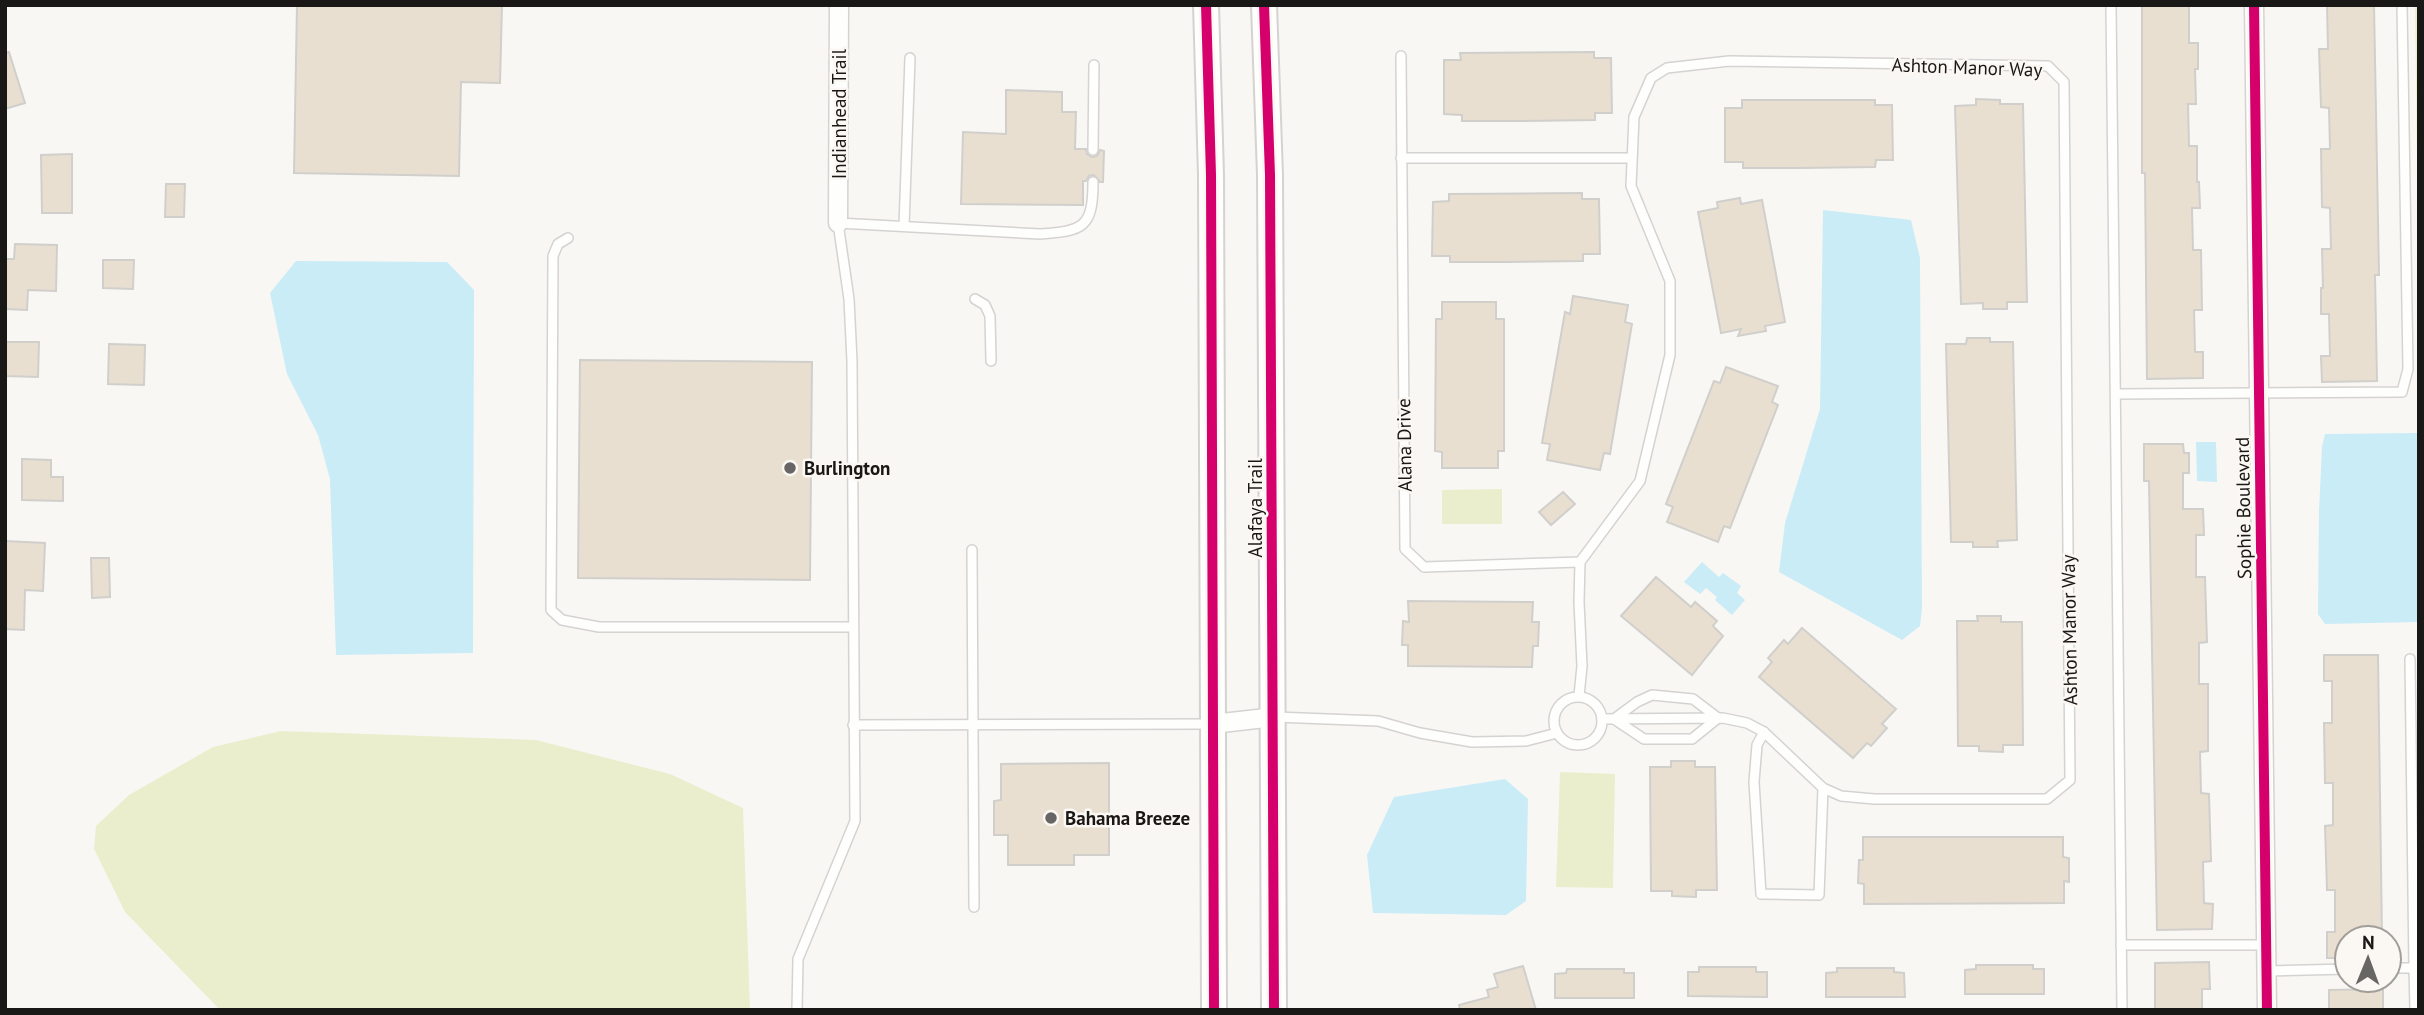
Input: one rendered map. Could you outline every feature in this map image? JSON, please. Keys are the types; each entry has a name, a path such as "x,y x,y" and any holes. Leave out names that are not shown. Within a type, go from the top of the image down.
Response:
{"main road":[{"path":"1206,5 1211,175 1214,1010"},
{"name":"Alafaya Trail","path":"1264,5 1270,175 1274,1010"}],"street":[{"name":"Indianhead Trail","path":"838,223 839,5"},
{"name":"Sophie Boulevard","path":"2254,5 2267,1010"},
{"path":"1213,724 1274,717"}],"lane":[{"path":"2111,5 2122,1010"},
{"path":"2116,394 2402,392 2408,369 2402,5"},
{"name":"Alana Drive","path":"1401,56 1405,549 1424,568 1580,562"},
{"path":"904,226 910,58"},
{"name":"Ashton Manor Way","path":"1580,562 1640,481 1670,355 1670,281 1631,186 1634,117 1651,78 1667,68 1729,61 2048,66 2064,82 2070,780 2047,799 1874,799 1841,796 1823,788 1764,732 1747,723 1718,718 1602,719"},
{"path":"1093,150 1094,65"},
{"path":"1401,158 1631,158"},
{"path":"797,1010 798,959 855,821 852,361 849,299 838,223 1040,234 1071,232 1082,227 1090,216 1093,182"},
{"path":"568,238 558,244 553,256 551,610 562,620 599,627 853,627"},
{"path":"975,299 985,305 990,316 991,360"},
{"path":"972,550 974,907"},
{"path":"1579,696 1582,666 1580,562"},
{"path":"2410,659 2415,1010"},
{"path":"1652,695 1693,699 1718,718 1692,739 1644,739 1614,719 1652,695"},
{"path":"1579,696 1594,702 1602,719 1596,737 1583,745 1566,743 1557,733 1553,722 1558,707 1571,697 1579,696"},
{"path":"1274,717 1378,721 1420,733 1472,742 1527,741 1557,733"},
{"path":"853,724 1213,724"},
{"path":"1764,732 1757,746 1754,782 1760,894 1819,895 1823,788"},
{"path":"2121,945 2266,946"},
{"path":"2403,968 2414,968"},
{"path":"2267,971 2333,969"}],"green space":[{"path":"2415,5 2419,5 2419,313"},
{"path":"1502,489 1502,524 1442,524 1442,490"},
{"path":"281,731 536,740 670,774 743,808 750,1010 220,1010 125,912 94,849 96,826 129,795 213,747"},
{"path":"1560,772 1615,774 1613,888 1556,887"}],"water":[{"path":"1823,210 1911,220 1920,258 1922,608 1920,626 1902,640 1779,572 1785,523 1820,409"},
{"path":"296,261 447,262 474,290 473,653 336,655 330,479 318,435 287,374 270,293"},
{"path":"2419,433 2419,622 2325,624 2318,614 2319,512 2325,434"},
{"path":"2196,442 2216,442 2217,482 2197,481"},
{"path":"1702,562 1719,577 1723,573 1741,586 1737,593 1745,600 1732,615 1706,588 1700,594 1684,582"},
{"path":"1505,779 1528,799 1526,901 1506,915 1373,913 1367,855 1394,797"}],"building":[{"path":"297,5 502,5 500,83 461,82 459,176 294,173"},
{"path":"2142,5 2189,5 2189,43 2198,43 2198,69 2195,69 2196,104 2188,104 2189,146 2197,146 2199,182 2200,208 2192,208 2193,250 2201,250 2202,310 2194,310 2195,352 2203,352 2203,378 2147,379 2145,173 2142,173"},
{"path":"2327,5 2374,5 2379,275 2375,275 2377,381 2322,382 2321,356 2330,356 2329,314 2321,314 2322,249 2331,249 2330,208 2322,207 2321,149 2330,149 2329,108 2321,107 2319,49 2328,49"},
{"path":"9,52 25,103 5,109 5,53"},
{"path":"1594,52 1594,58 1611,58 1612,113 1595,113 1595,120 1518,121 1462,121 1462,115 1444,114 1444,60 1461,60 1460,53"},
{"path":"1006,90 1062,92 1062,112 1076,112 1075,149 1086,149 1087,154 1092,157 1097,156 1100,150 1104,151 1103,182 1094,175 1083,181 1083,205 961,204 963,132 1006,134"},
{"path":"1976,99 2000,100 2000,104 2023,104 2027,302 2007,302 2007,309 1983,309 1983,303 1961,304 1955,106 1976,105"},
{"path":"1742,100 1875,100 1875,105 1892,105 1893,160 1876,160 1875,167 1799,168 1743,168 1743,162 1725,162 1725,108 1742,108"},
{"path":"72,154 72,213 42,213 41,155"},
{"path":"166,184 185,184 184,217 165,217"},
{"path":"1582,193 1582,199 1599,199 1600,254 1583,254 1583,261 1507,262 1450,262 1450,256 1432,256 1433,202 1449,201 1449,194"},
{"path":"1740,198 1741,204 1762,200 1785,322 1765,326 1766,331 1738,336 1741,329 1721,333 1698,212 1718,208 1717,202"},
{"path":"15,244 57,245 56,291 28,290 27,310 5,309 5,259 14,259"},
{"path":"103,260 134,260 133,289 103,288"},
{"path":"1573,296 1628,305 1625,322 1632,324 1610,454 1604,453 1600,470 1547,460 1550,444 1542,443 1565,312 1570,314"},
{"path":"1442,302 1496,302 1496,319 1504,319 1504,451 1498,451 1498,468 1442,468 1442,452 1435,451 1436,319 1442,319"},
{"path":"1967,338 2013,342 2017,540 1997,541 1998,547 1973,547 1973,542 1951,542 1946,344 1966,344"},
{"path":"5,342 39,342 38,377 5,376"},
{"path":"109,344 145,345 144,385 108,384"},
{"path":"580,360 812,362 810,580 578,578"},
{"path":"1726,367 1778,386 1772,402 1778,405 1730,528 1724,526 1718,542 1667,522 1673,507 1666,504 1714,381 1720,383"},
{"path":"2144,444 2183,444 2184,453 2189,453 2189,473 2183,473 2183,509 2203,509 2204,535 2196,535 2196,577 2205,577 2207,642 2199,643 2199,684 2208,684 2208,751 2200,752 2201,793 2209,794 2211,861 2203,862 2204,903 2213,904 2212,929 2157,930 2149,481 2144,481"},
{"path":"22,459 51,460 51,477 63,477 63,501 22,500"},
{"path":"1563,492 1575,504 1551,525 1539,512"},
{"path":"5,541 45,543 43,591 25,590 24,630 5,629"},
{"path":"91,558 109,558 110,597 92,598"},
{"path":"1656,577 1691,607 1695,602 1717,621 1713,626 1723,636 1692,675 1621,616"},
{"path":"1408,601 1533,602 1532,622 1539,622 1538,646 1533,646 1532,667 1408,666 1408,645 1402,645 1403,621 1409,622"},
{"path":"1977,616 2001,616 2001,622 2022,622 2023,745 2003,745 2003,752 1979,751 1979,746 1958,746 1957,621 1978,621"},
{"path":"1802,628 1896,709 1882,724 1887,728 1871,746 1867,743 1853,758 1759,677 1772,662 1768,658 1784,640 1788,644"},
{"path":"2324,655 2378,655 2382,924 2335,924 2335,890 2327,890 2325,826 2333,825 2333,783 2325,783 2324,723 2332,723 2332,681 2324,681"},
{"path":"1671,761 1695,761 1695,767 1715,767 1717,890 1696,890 1696,897 1672,896 1672,891 1651,891 1650,767 1671,767"},
{"name":"Bahama Breeze","path":"1109,763 1109,855 1074,855 1074,865 1008,865 1008,835 994,835 994,801 1001,800 1001,764"},
{"path":"1863,837 2063,837 2063,857 2069,858 2069,882 2064,881 2064,903 1864,904 1864,884 1858,883 1859,860 1863,860"},
{"path":"2327,932 2333,932 2333,958 2327,958"},
{"path":"2209,962 2210,989 2202,989 2202,1010 2155,1010 2155,963"},
{"path":"1976,965 2033,965 2033,969 2044,969 2044,994 1965,994 1965,970 1976,969"},
{"path":"1523,966 1536,1010 1460,1010 1459,1005 1489,997 1487,990 1498,987 1494,974"},
{"path":"1699,967 1756,967 1756,972 1767,972 1767,997 1688,996 1688,972 1699,972"},
{"path":"1837,968 1894,968 1894,972 1904,973 1905,997 1826,997 1826,973 1837,972"},
{"path":"1567,969 1624,969 1624,973 1634,973 1634,998 1555,998 1555,974 1566,973"},
{"path":"2329,990 2333,990 2333,994 2383,994 2383,1010 2329,1010"}],"cycle path":[{"path":"1206,5 1211,175 1214,1010"},
{"path":"1264,5 1270,175 1274,1010"},
{"path":"2254,5 2267,1010"}],"place":[{"name":"Burlington","path":"790,468"},
{"name":"Bahama Breeze","path":"1051,818"}]}
